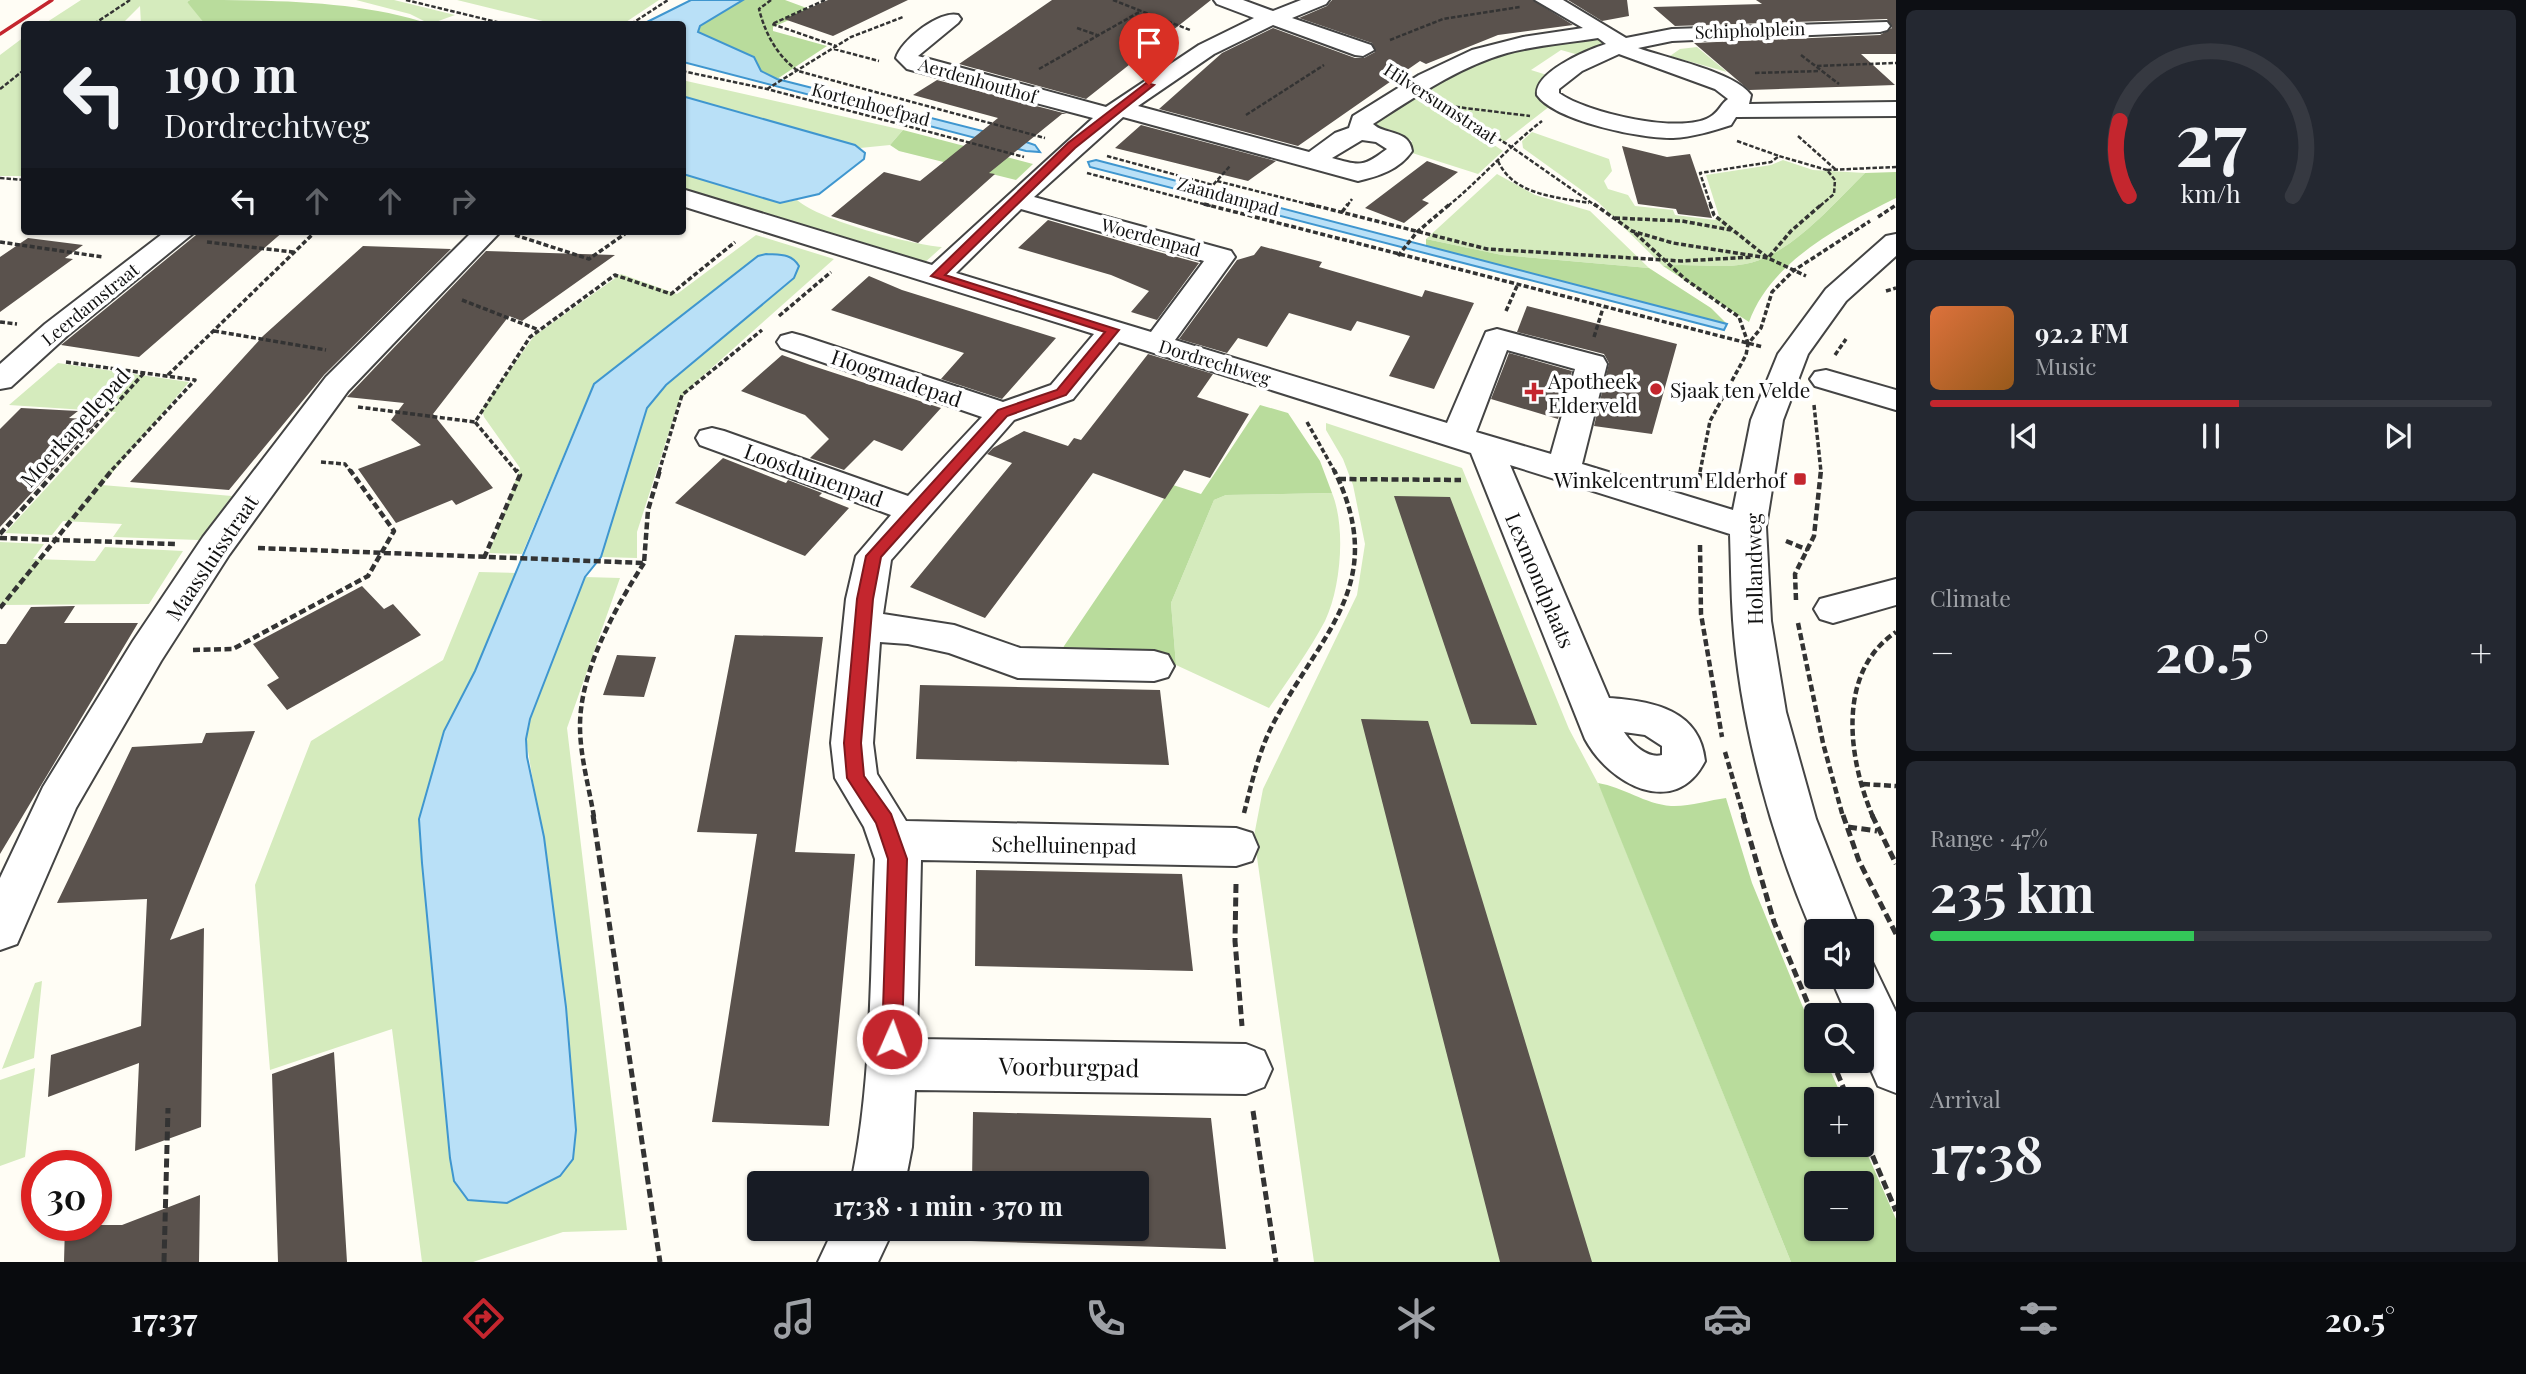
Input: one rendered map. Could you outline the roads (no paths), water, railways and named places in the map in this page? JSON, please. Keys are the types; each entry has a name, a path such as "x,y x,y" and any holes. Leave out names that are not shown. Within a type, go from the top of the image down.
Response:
{"street":[{"name":"Hilversumstraat","path":"1224,0 1363,50"},
{"path":"937,276 1071,146 1112,111 1165,74 1224,41 1319,0"},
{"path":"1545,0 1560,4 1622,46"},
{"path":"1844,8 1888,29"},
{"name":"Aerdenhouthof","path":"957,10 909,51 907,58 915,64 1010,90 1250,143 1358,173 1376,169 1400,151 1399,143 1382,135 1361,131"},
{"name":"Schipholplein","path":"1622,46 1643,58 1733,89 1740,95 1739,102 1728,110 1723,120 1702,128 1653,132 1562,105 1548,96 1547,88 1579,62 1622,46 1702,31 1888,29"},
{"path":"1314,161 1344,135 1361,131 1361,121 1434,75 1498,49 1599,32"},
{"path":"1728,110 1771,112 1896,109"},
{"name":"Dordrechtweg","path":"686,198 1157,344 1481,454 1564,470 1748,527"},
{"name":"Woerdenpad","path":"1016,200 1222,257 1157,344"},
{"name":"Leerdamstraat","path":"0,380 141,262 178,235"},
{"name":"Maassluisstraat","path":"0,929 58,800 147,651 216,546 323,403 364,356 499,235"},
{"name":"Hollandweg","path":"1832,919 1794,818 1766,712 1752,621 1748,527 1767,420 1793,354 1836,295 1896,243"},
{"path":"880,1171 885,1147 891,1064 898,859 884,820 856,778 852,743 863,627 874,556 1003,413 1062,392 1113,330"},
{"path":"1481,454 1497,338 1592,364 1564,470"},
{"name":"Hoogmadepad","path":"792,342 1003,413"},
{"path":"1828,370 1896,400"},
{"name":"Loosduinenpad","path":"712,438 915,511"},
{"name":"Lexmondplaats","path":"1481,454 1596,714"},
{"path":"1833,609 1896,592"},
{"path":"863,627 908,630 954,640 1018,663 1154,666"},
{"name":"Schelluinenpad","path":"893,840 1236,847"},
{"path":"1860,989 1896,1068"},
{"name":"Voorburgpad","path":"891,1064 1246,1069"},
{"path":"846,1262 858,1241"}],"water":[{"path":"691,0 743,0 700,26 698,32 754,57 761,71 777,79 1026,142 1035,145 1040,152 1026,151 686,63 686,21 649,21"},
{"path":"686,97 855,145 865,153 864,159 819,194 780,203 686,175"},
{"path":"1096,160 1727,324 1724,330 1090,167 1088,162"},
{"path":"766,254 792,259 799,266 794,278 666,385 647,408 601,557 585,577 530,719 526,739 527,757 544,837 566,1007 576,1130 573,1159 560,1176 507,1203 468,1200 454,1181 450,1158 419,819 444,731 475,671 594,384 758,256"}],"railway":[{"path":"0,34 52,0"}],"place":[{"name":"Sjaak ten Velde","path":"1656,389"},
{"name":"Apotheek Elderveld","path":"1534,392"},
{"name":"Winkelcentrum Elderhof","path":"1800,479"}]}
